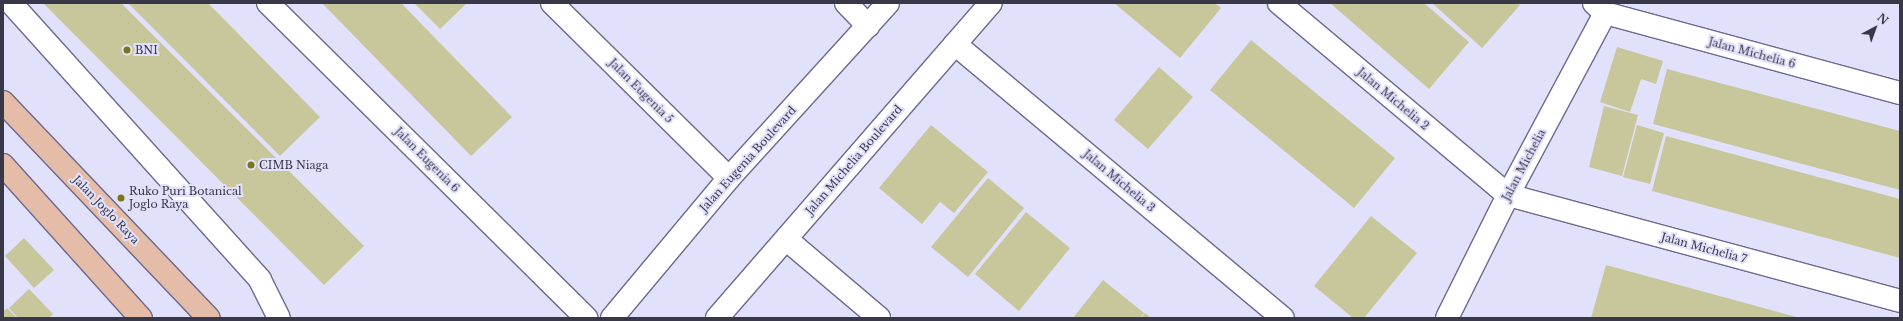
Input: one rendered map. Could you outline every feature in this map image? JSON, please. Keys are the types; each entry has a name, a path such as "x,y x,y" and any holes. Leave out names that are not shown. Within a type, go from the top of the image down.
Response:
{"main road":[{"name":"Jalan Joglo Raya","path":"3,102 209,318"},
{"path":"3,165 141,318"}],"street":[{"name":"Jalan Eugenia 6","path":"268,3 586,318"},
{"name":"Jalan Eugenia 5","path":"552,3 729,178"},
{"path":"846,3 868,26"},
{"name":"Jalan Eugenia Boulevard","path":"612,318 729,178 888,3"},
{"name":"Jalan Michelia Boulevard","path":"717,318 991,3"},
{"name":"Jalan Michelia 2","path":"1279,3 1508,195"},
{"path":"9,7 260,280 280,318"},
{"name":"Jalan Michelia","path":"1447,318 1599,8"},
{"name":"Jalan Michelia 6","path":"1599,8 1900,93"},
{"name":"Jalan Michelia 3","path":"955,44 1283,318"},
{"name":"Jalan Michelia 7","path":"1508,195 1900,301"},
{"path":"786,238 879,318"}],"building":[{"path":"43,3 121,3 364,246 324,285"},
{"path":"128,3 208,3 320,117 280,156"},
{"path":"322,3 401,3 512,117 471,156"},
{"path":"414,3 467,3 440,29"},
{"path":"1114,3 1215,3 1221,8 1180,58"},
{"path":"1330,3 1424,3 1469,42 1429,89"},
{"path":"1432,3 1517,3 1520,5 1482,48"},
{"path":"1251,40 1395,158 1354,208 1210,90"},
{"path":"1617,47 1663,61 1656,84 1641,79 1630,112 1600,102"},
{"path":"1159,67 1193,97 1148,149 1114,120"},
{"path":"1667,69 1900,131 1900,190 1653,124"},
{"path":"1604,106 1638,115 1622,176 1589,167"},
{"path":"931,125 988,172 954,213 940,202 922,224 879,188"},
{"path":"1637,125 1664,133 1650,184 1623,177"},
{"path":"1666,136 1900,199 1900,258 1652,191"},
{"path":"988,178 1024,208 968,277 931,247"},
{"path":"1026,212 1070,248 1019,311 975,274"},
{"path":"1371,216 1417,253 1364,318 1353,318 1314,286"},
{"path":"24,238 54,270 34,288 5,256"},
{"path":"1606,265 1800,318 1591,318"},
{"path":"1103,280 1144,313 1140,318 1073,318"},
{"path":"29,289 53,314 49,318 18,318 9,308"},
{"path":"7,308 17,318 3,318 3,312"},
{"path":"1145,313 1151,318 1141,318"}],"place":[{"name":"BNI","path":"127,50"},
{"name":"CIMB Niaga","path":"251,165"},
{"name":"Ruko Puri Botanical Joglo Raya","path":"121,198"}]}
